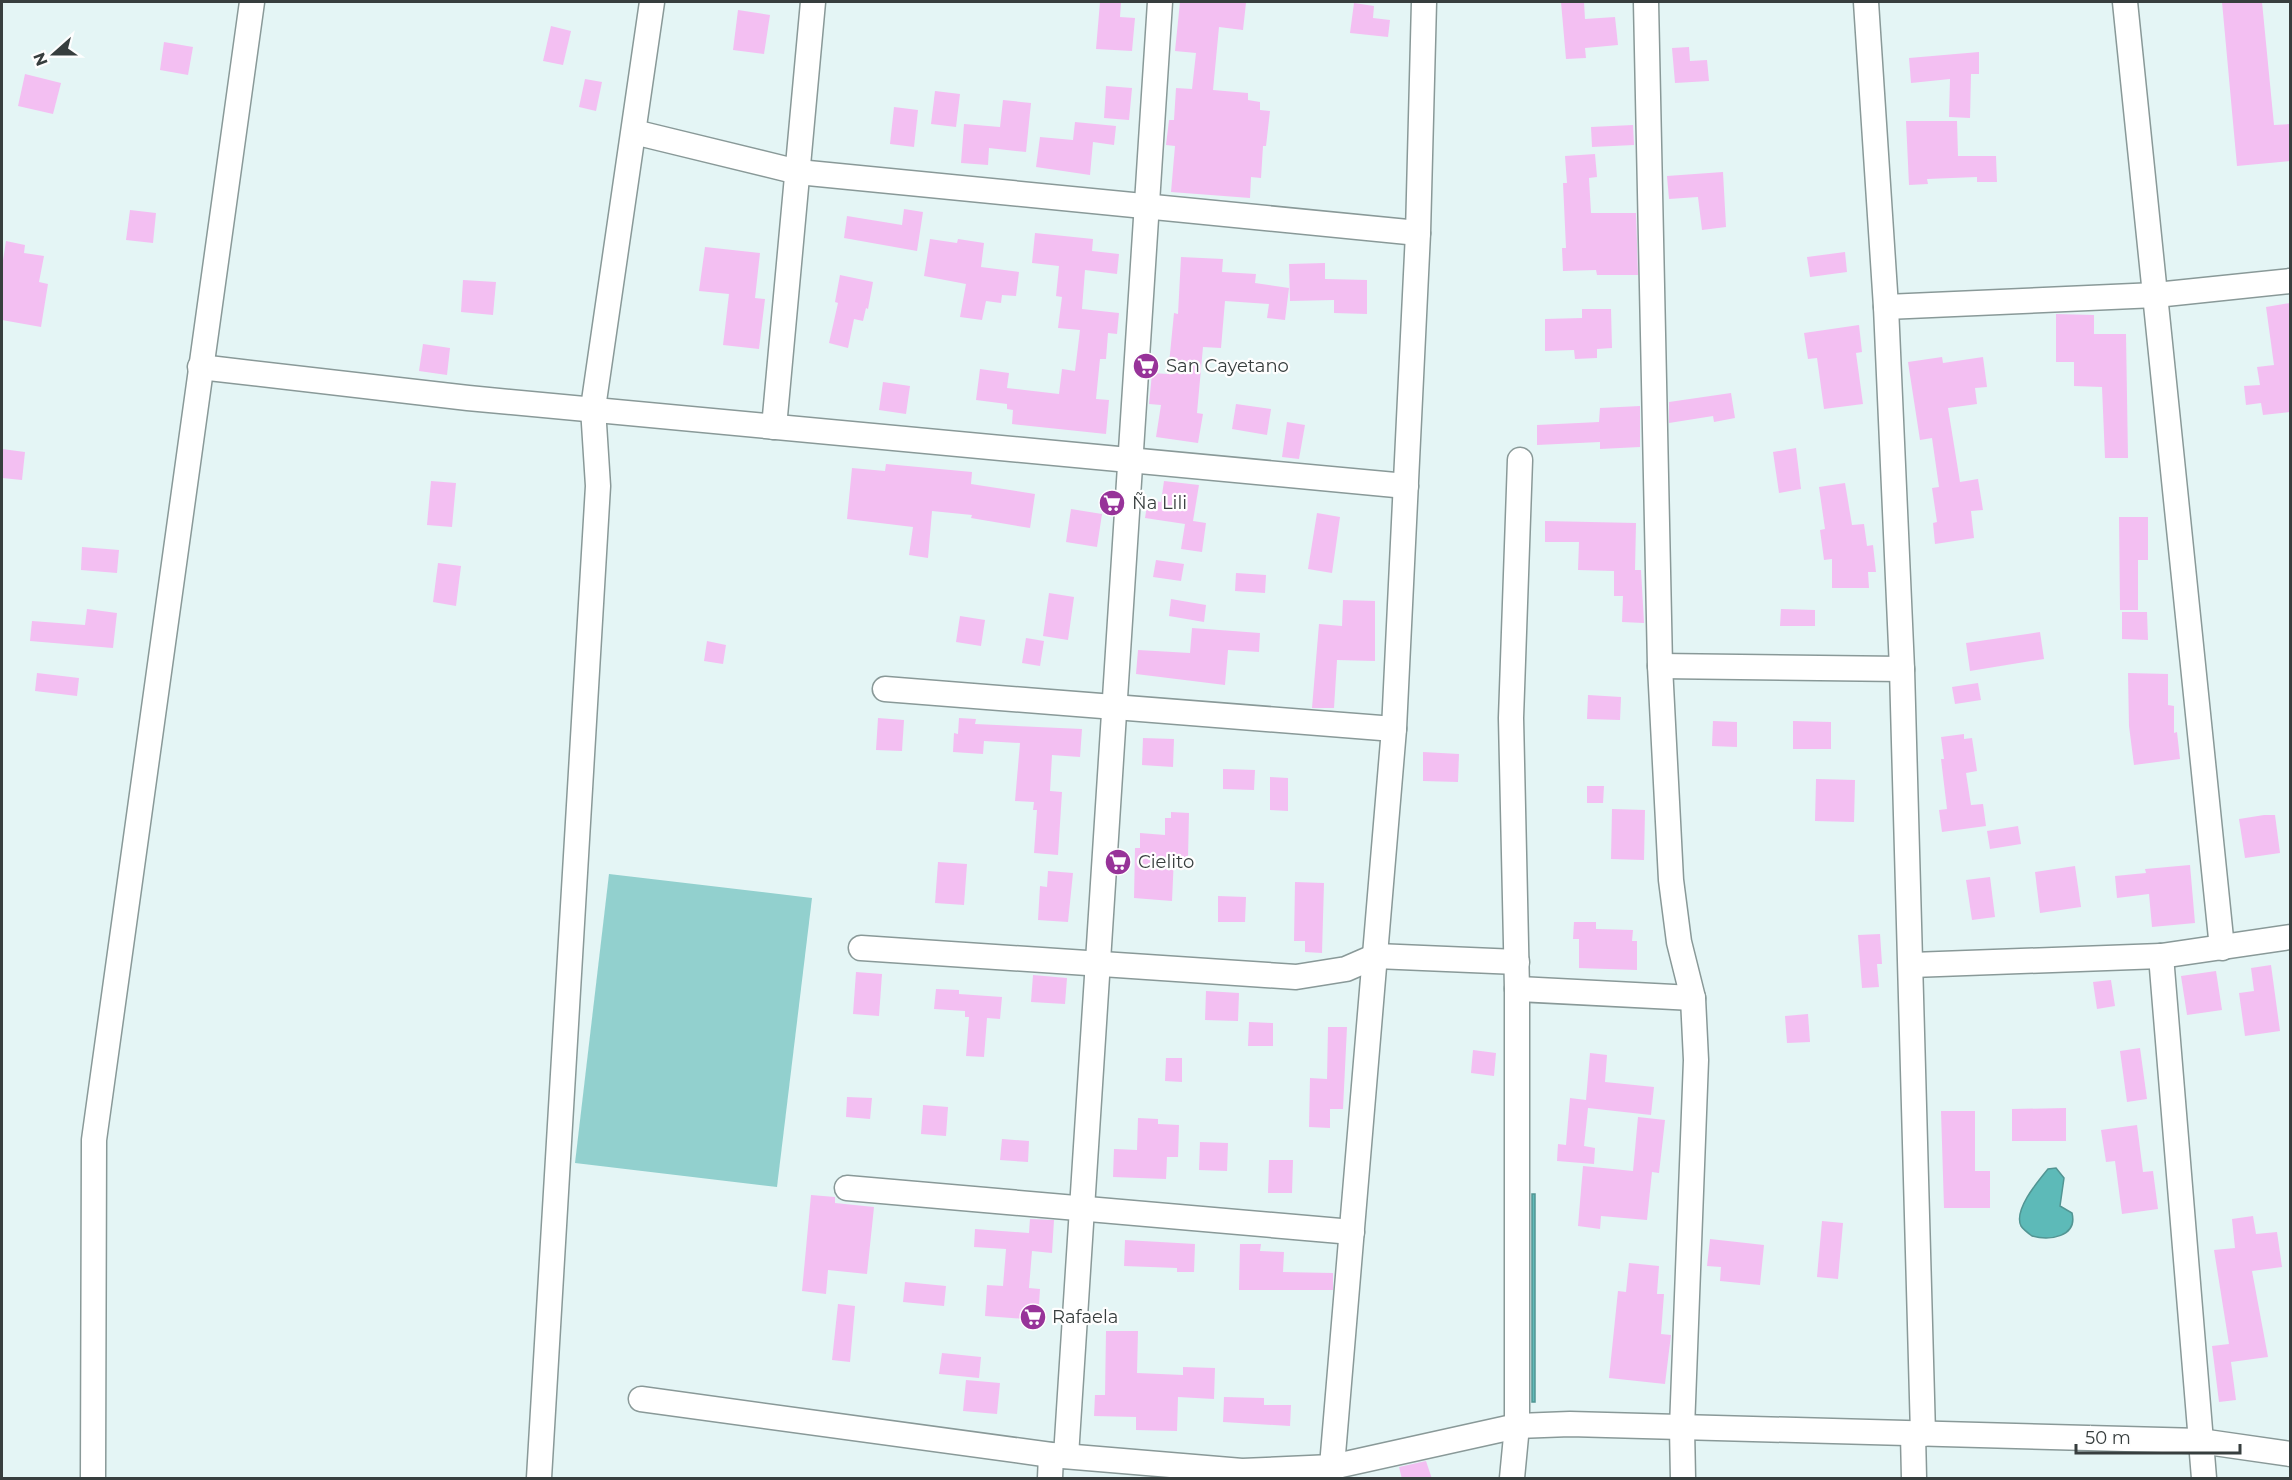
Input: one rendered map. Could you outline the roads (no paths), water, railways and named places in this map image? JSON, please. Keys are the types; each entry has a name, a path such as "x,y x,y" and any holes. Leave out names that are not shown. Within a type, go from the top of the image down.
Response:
{"street":[{"path":"93,1479 94,1140 252,2"},
{"path":"539,1479 598,486 593,408 652,2"},
{"path":"774,427 813,2"},
{"path":"1050,1479 1059,1455 1082,1208 1160,2"},
{"path":"1332,1473 1394,729 1418,233 1425,2"},
{"path":"1646,2 1660,666 1671,880 1679,942 1693,998 1696,1060 1682,1428 1683,1479"},
{"path":"1866,2 1886,307 1912,965 1918,1434 1914,1479"},
{"path":"2125,2 2222,948"},
{"path":"634,132 798,172 1418,233"},
{"path":"1886,307 2156,295 2290,280"},
{"path":"200,367 468,398 1406,486"},
{"path":"1512,1479 1517,1426 1517,962 1511,718 1520,460"},
{"path":"1660,666 1902,669"},
{"path":"885,689 1394,729"},
{"path":"1912,965 2162,956 2290,937"},
{"path":"861,948 1296,977 1346,969 1376,956 1517,962"},
{"path":"2162,956 2204,1479"},
{"path":"1517,989 1693,998"},
{"path":"847,1188 1352,1232"},
{"path":"641,1400 1059,1455 1242,1471 1332,1473 1517,1426 1570,1424 2200,1442 2290,1454"}],"place":[{"name":"San Cayetano","path":"1146,366"},
{"name":"Ña Lili","path":"1112,503"},
{"name":"Cielito","path":"1118,862"},
{"name":"Rafaela","path":"1033,1317"}]}
